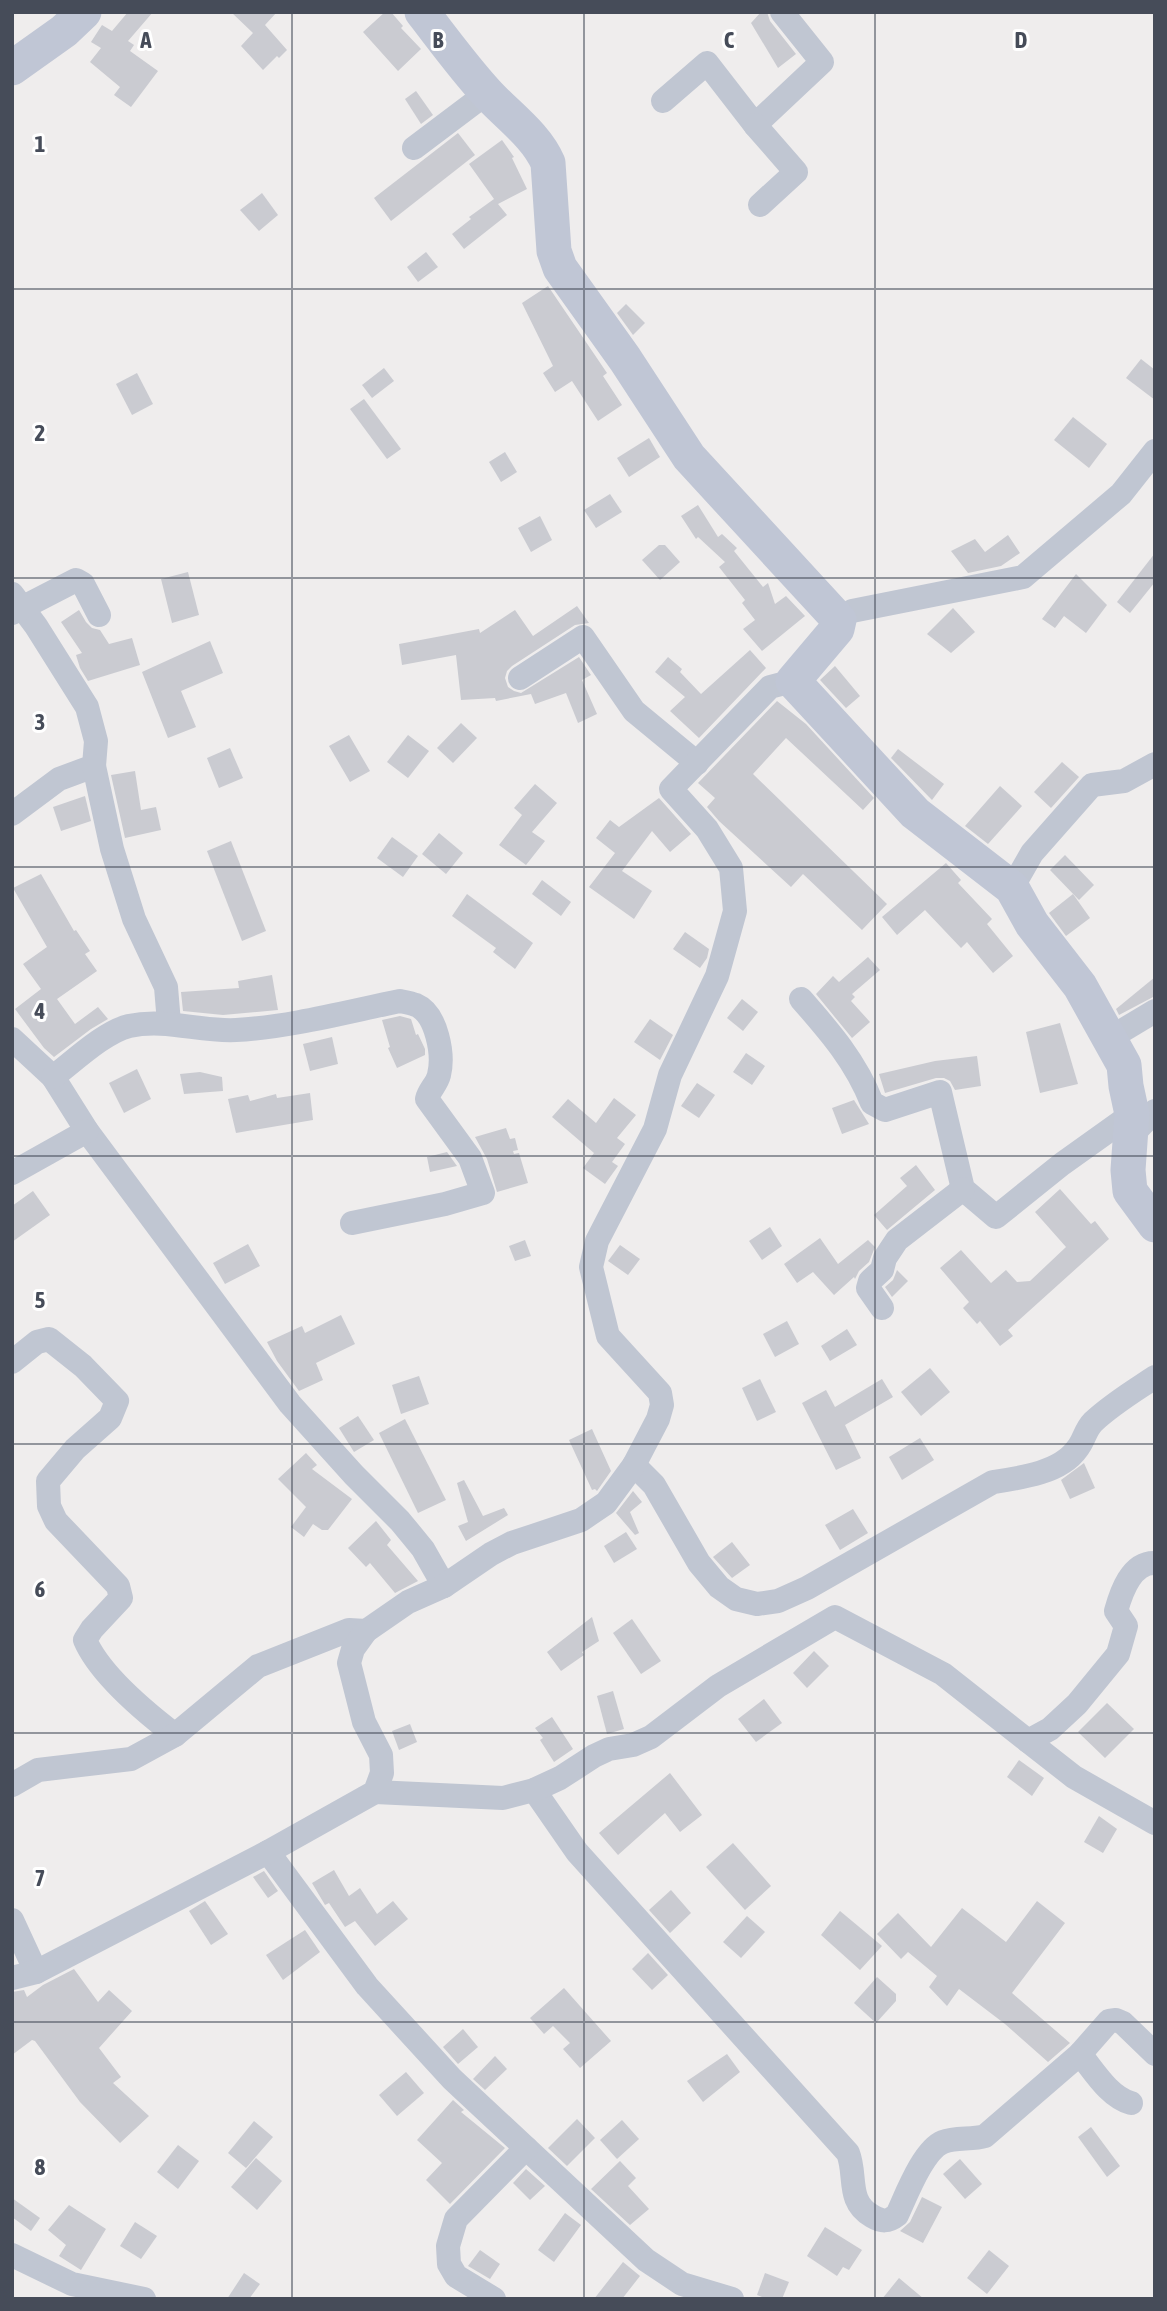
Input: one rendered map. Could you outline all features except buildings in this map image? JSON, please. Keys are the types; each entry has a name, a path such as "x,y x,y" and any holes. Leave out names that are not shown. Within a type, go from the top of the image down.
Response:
{"street":[{"path":"12,68 64,31 84,12"},
{"path":"422,12 487,93 537,143 544,154 548,163 554,251 560,268 625,359 689,457 839,620"},
{"path":"755,125 822,62 782,12"},
{"path":"663,101 707,63 796,172 760,205"},
{"path":"414,148 487,93"},
{"path":"375,1792 382,1773 381,1755 364,1721 349,1663 353,1648 366,1630 408,1602 444,1586 491,1554 512,1543 580,1520 606,1503 634,1465 658,1419 662,1405 660,1393 608,1336 591,1267 597,1241 655,1129 670,1075 717,976 735,911 731,868 707,829 671,789 770,687 793,681 836,629 839,620 852,611 1023,577 1121,494 1155,451"},
{"path":"99,615 83,584 76,580 15,605 36,626 87,707 96,741 94,765 112,849 134,919 166,987 169,1023"},
{"path":"520,678 583,637 634,710 697,763"},
{"path":"793,681 915,813 1012,888 1032,924 1080,986 1124,1065 1126,1086 1139,1120 1128,1170 1130,1191 1155,1225"},
{"path":"1012,888 1032,853 1092,785 1124,780 1155,764"},
{"path":"12,814 59,779 94,765"},
{"path":"801,999 840,1043 862,1079 872,1103 884,1110 940,1092 963,1189 996,1217 1062,1164 1139,1120"},
{"path":"53,1077 108,1036 127,1026 169,1023 233,1030 292,1022 400,1001 418,1005 431,1019 441,1055 439,1078 429,1090 427,1099 470,1158 483,1193 445,1204 352,1223"},
{"path":"1110,1038 1155,1011"},
{"path":"12,1039 53,1077 87,1131 290,1404 400,1521 423,1549 444,1586"},
{"path":"12,1173 87,1131"},
{"path":"882,1308 868,1288 870,1281 882,1270 885,1258 897,1240 963,1189"},
{"path":"12,1362 37,1342 49,1339 83,1366 117,1401 110,1419 75,1448 48,1481 49,1506 56,1521 118,1586 121,1598 85,1640 90,1652 141,1709 175,1735"},
{"path":"634,1465 654,1485 699,1563 719,1587 736,1599 757,1604 778,1601 807,1588 993,1482 1014,1479 1061,1463 1080,1446 1084,1433 1092,1423 1155,1377"},
{"path":"1028,1741 1050,1729 1077,1704 1118,1654 1126,1626 1116,1611 1123,1587 1134,1573 1148,1563 1155,1563"},
{"path":"12,1978 36,1972 268,1853 375,1792 503,1798 534,1790 609,1749 633,1745 651,1737 719,1686 835,1617 943,1674 1074,1777 1155,1823"},
{"path":"12,1785 38,1770 131,1759 175,1735 258,1665 349,1630 366,1630"},
{"path":"534,1790 577,1852 848,2153 853,2165 852,2186 855,2199 861,2208 881,2221 890,2221 897,2215 934,2147 945,2141 972,2140 985,2136 1080,2054 1109,2021 1116,2020 1128,2028 1155,2054"},
{"path":"268,1853 367,1986 452,2079 646,2260 682,2284 732,2299"},
{"path":"12,1920 36,1972"},
{"path":"1080,2054 1114,2094 1130,2103"},
{"path":"494,2299 456,2276 449,2264 448,2246 456,2219 526,2148"},
{"path":"12,2255 72,2284 144,2299"}]}
